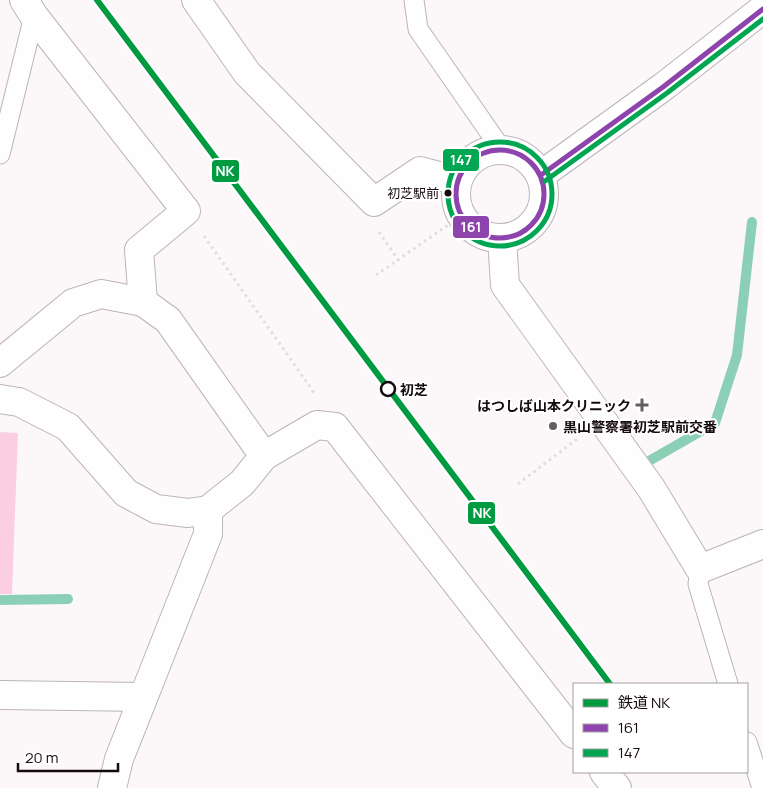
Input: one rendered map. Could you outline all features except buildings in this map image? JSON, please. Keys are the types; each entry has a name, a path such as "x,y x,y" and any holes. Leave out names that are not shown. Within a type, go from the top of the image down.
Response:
{"street":[{"path":"196,0 247,73 374,202 420,171 457,181"},
{"path":"29,8 186,211 139,250 144,302"},
{"path":"541,175 663,87 763,9"},
{"path":"502,150 514,152 534,165 541,175 544,204 538,218 529,229 516,236 502,239 488,237 475,231 461,216 455,195 457,181 464,169 474,158 487,152 502,150"},
{"path":"502,239 505,285 651,488 700,568 763,544"},
{"path":"0,364 73,303 101,294 144,302 168,320 264,456"},
{"path":"0,398 20,402 68,427 126,493 156,509 188,513 208,510 242,483 264,456 317,425 335,427 573,733"},
{"path":"112,788 120,759 143,697 208,534 208,510"},
{"path":"0,695 143,697"},
{"path":"605,773 617,788"}],"lane":[{"path":"414,0 418,29 502,150"},
{"path":"0,154 29,8"},
{"path":"700,568 698,584 728,683"},
{"path":"748,745 762,788"}],"path":[{"path":"186,211 285,350 335,427"},
{"path":"376,275 461,216"},
{"path":"518,484 603,419"}],"shaded area":[{"path":"0,432 18,433 12,594 0,594"}],"waterway":[{"path":"649,461 715,423 737,355 752,222"},
{"path":"0,600 68,599"}],"rail line":[{"name":"NK","path":"97,0 609,683"}],"transit line":[{"name":"161","path":"541,175 663,87 763,9"},
{"name":"147","path":"545,181 667,93 763,19"},
{"name":"147","path":"500,142 520,146 537,157 548,174 552,194 548,214 537,231 520,242 500,246 480,242 463,231 452,214 448,194 452,174 463,157 480,146 500,142"},
{"name":"161","path":"500,150 517,153 525,157 537,169 541,177 544,194 541,211 537,219 525,231 517,235 500,238 483,235 475,231 463,219 459,211 456,194 459,177 463,169 475,157 483,153 500,150"}],"place":[{"name":"初芝駅前","path":"448,193"},
{"name":"初芝","path":"388,389"},
{"name":"はつしば山本クリニック","path":"642,405"},
{"name":"黒山警察署初芝駅前交番","path":"553,426"}]}
